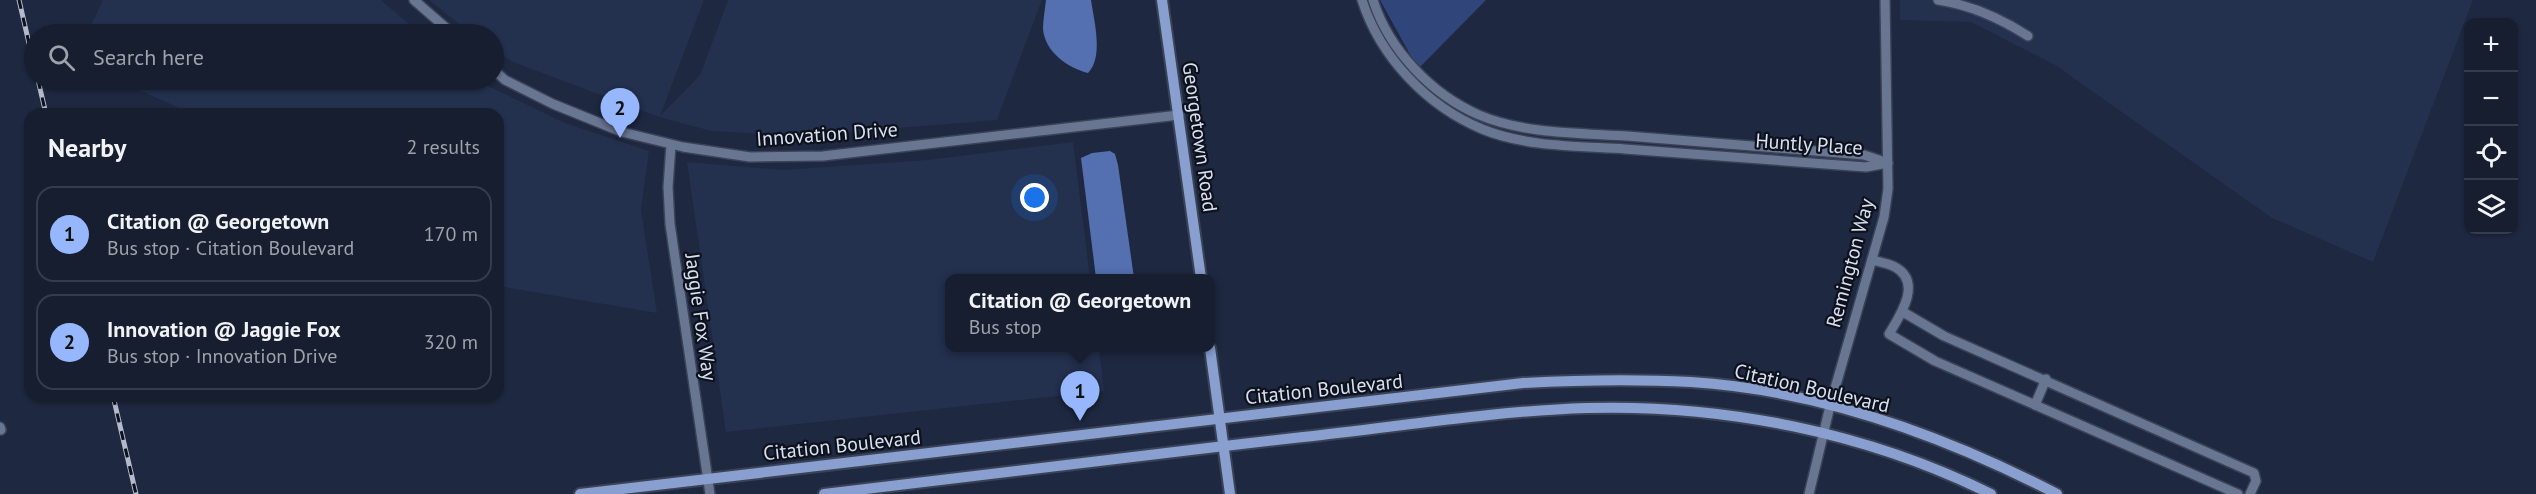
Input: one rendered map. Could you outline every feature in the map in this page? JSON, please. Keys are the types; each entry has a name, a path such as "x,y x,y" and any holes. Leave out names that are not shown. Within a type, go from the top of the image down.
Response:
{"main road":[{"name":"Georgetown Road","path":"1162,0 1200,274"},
{"path":"1211,352 1230,494"},
{"name":"Citation Boulevard","path":"580,494 1523,383 1573,380 1691,382 1759,391 1830,406 1940,441 2057,494"},
{"name":"Citation Boulevard","path":"824,494 1223,445 1540,410 1589,408 1676,410 1825,433 1907,459 1991,494"}],"street":[{"path":"414,0 442,24"},
{"name":"Huntly Place","path":"1362,0 1381,42 1413,84 1456,117 1483,130 1515,139 1589,146 1866,167 1888,163"},
{"name":"Huntly Place","path":"1373,0 1387,32 1418,73 1441,93 1492,120 1520,127 1864,154 1888,163"},
{"name":"Remington Way","path":"1809,494 1830,406 1884,217 1888,163 1885,0"},
{"path":"1938,0 1980,10 2007,22 2028,36"},
{"name":"Innovation Drive","path":"504,79 584,118 671,145 750,157 823,156 1179,115"},
{"name":"Jaggie Fox Way","path":"671,145 668,187 670,224 710,494"},
{"path":"1872,260 1896,267 1906,278 1908,290 1904,312 1889,334 1935,361 2238,494"},
{"path":"1904,312 1944,336 2046,379 2254,473 2256,480 2250,494"},
{"path":"2035,405 2046,379"}],"shaded area":[{"path":"103,0 381,0 409,24 92,24"},
{"path":"429,0 704,0 660,116 700,75 728,0 1042,0 997,120 799,136 711,131 659,117 513,62 504,56 504,24 459,24"},
{"path":"1046,0 1091,0 1097,48 1096,58 1088,73 1066,63 1048,45 1043,29"},
{"path":"1380,0 1486,0 1418,69"},
{"path":"1900,0 2473,0 2466,18 2464,18 2464,24 2373,262 2272,218 2055,65 1971,22 1900,20"},
{"path":"139,90 497,90 565,123 649,151 641,210 657,313 504,287 504,108 179,108"},
{"path":"1073,142 1090,274 945,274 945,352 1099,352 1104,391 726,432 687,162 783,170 927,160"},
{"path":"1110,151 1115,154 1133,274 1096,274 1081,158 1092,153"}],"railway":[{"path":"19,0 25,24"},
{"path":"40,90 45,108"},
{"path":"114,402 136,494"}],"place":[{"name":"Innovation @ Jaggie Fox","path":"620,138"},
{"name":"Citation @ Georgetown","path":"1080,421"}]}
